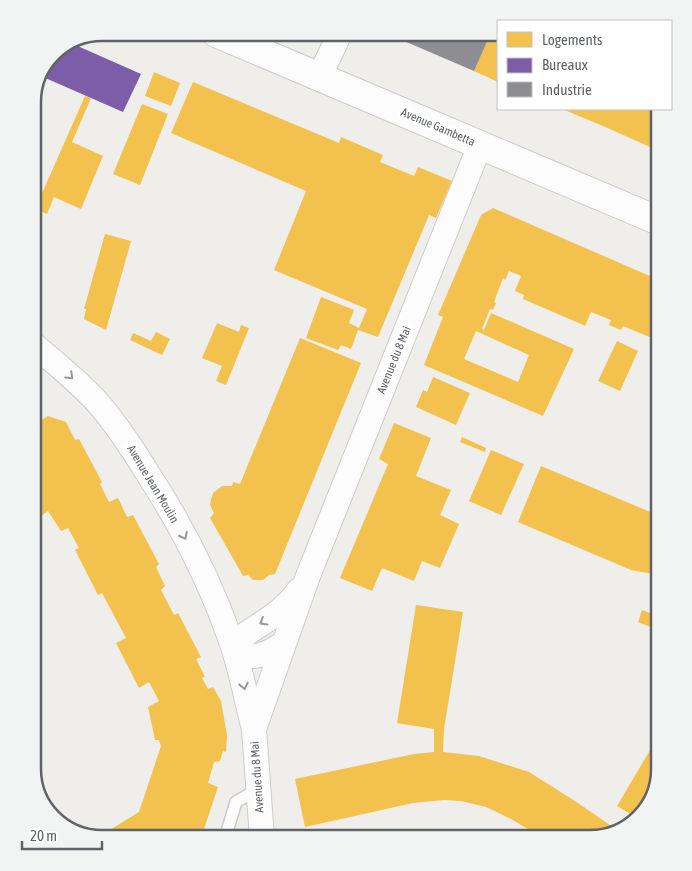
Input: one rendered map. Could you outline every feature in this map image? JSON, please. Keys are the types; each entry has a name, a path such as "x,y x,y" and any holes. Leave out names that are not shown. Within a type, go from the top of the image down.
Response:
{"main road":[{"name":"Avenue Gambetta","path":"236,41 319,78 651,217"}],"street":[{"path":"319,78 336,41"},
{"name":"Avenue du 8 Mai","path":"261,830 254,729 308,576 480,145"},
{"name":"Avenue Jean Moulin","path":"41,351 97,402 128,442 169,507 200,566 233,647 254,729"},
{"name":"Avenue du 8 Mai","path":"233,647 285,606 308,576"},
{"path":"233,647 246,656 255,656 268,654 284,643"}],"lane":[{"path":"227,830 236,802 258,789"}],"building: Logements":[{"path":"487,41 497,41 497,82 474,71"},
{"path":"154,72 180,83 171,106 145,96"},
{"path":"193,82 339,143 341,137 383,155 380,162 414,176 418,167 452,181 436,218 429,215 378,337 358,330 351,349 341,345 338,350 306,338 321,297 354,310 349,323 359,328 367,309 274,270 306,191 171,133"},
{"path":"85,96 91,98 72,142 103,156 81,209 54,197 47,214 41,212 41,195"},
{"path":"142,104 168,114 140,185 113,174"},
{"path":"564,110 651,110 651,147"},
{"path":"493,208 651,277 651,338 623,326 621,330 609,325 611,320 591,312 585,326 523,299 524,295 515,291 521,276 509,271 505,280 503,278 494,302 496,303 493,310 490,309 482,329 484,330 491,313 574,349 543,416 424,365 443,317 438,315 481,215","holes":["476,331 529,355 518,382 464,359"]},
{"path":"105,234 131,241 106,330 84,319 86,309 84,309"},
{"path":"217,323 239,332 241,325 249,328 226,385 216,381 222,366 202,358"},
{"path":"156,332 170,339 162,355 130,340 133,333 151,341"},
{"path":"300,338 361,363 275,574 269,575 263,580 253,580 248,575 243,576 210,518 214,513 210,505 211,499 213,493 222,486 232,486 233,482 240,484"},
{"path":"617,341 638,351 620,391 598,381"},
{"path":"433,377 470,393 456,425 416,407 423,390 427,392"},
{"path":"48,416 66,422 75,440 79,439 102,482 100,484 109,502 118,498 127,517 133,515 159,564 156,567 165,586 161,590 174,615 178,613 201,657 196,659 205,677 202,678 208,689 213,687 221,701 227,735 226,752 223,751 220,761 214,762 208,783 218,787 204,830 110,830 139,812 161,746 159,740 155,740 148,707 159,701 149,682 139,688 116,643 126,638 102,593 98,595 75,550 79,548 68,528 61,531 48,511 41,516 41,420"},
{"path":"394,423 431,438 416,476 451,490 440,515 459,524 440,568 422,561 414,581 382,568 372,591 340,578 388,464 379,459"},
{"path":"462,437 486,448 485,452 460,442"},
{"path":"491,450 524,464 501,515 469,501"},
{"path":"541,466 651,512 651,574 631,570 518,522"},
{"path":"416,605 463,612 444,729 443,752 479,756 529,772 611,826 590,830 530,830 486,807 461,801 444,800 413,803 305,827 295,779 414,754 434,752 434,729 397,723"},
{"path":"642,610 651,613 651,627 638,622"},
{"path":"651,749 649,785 640,803 631,814 617,806"}],"building: Bureaux":[{"path":"78,46 141,74 123,112 46,78 59,59"}],"building: Industrie":[{"path":"404,41 487,41 474,71"}]}
